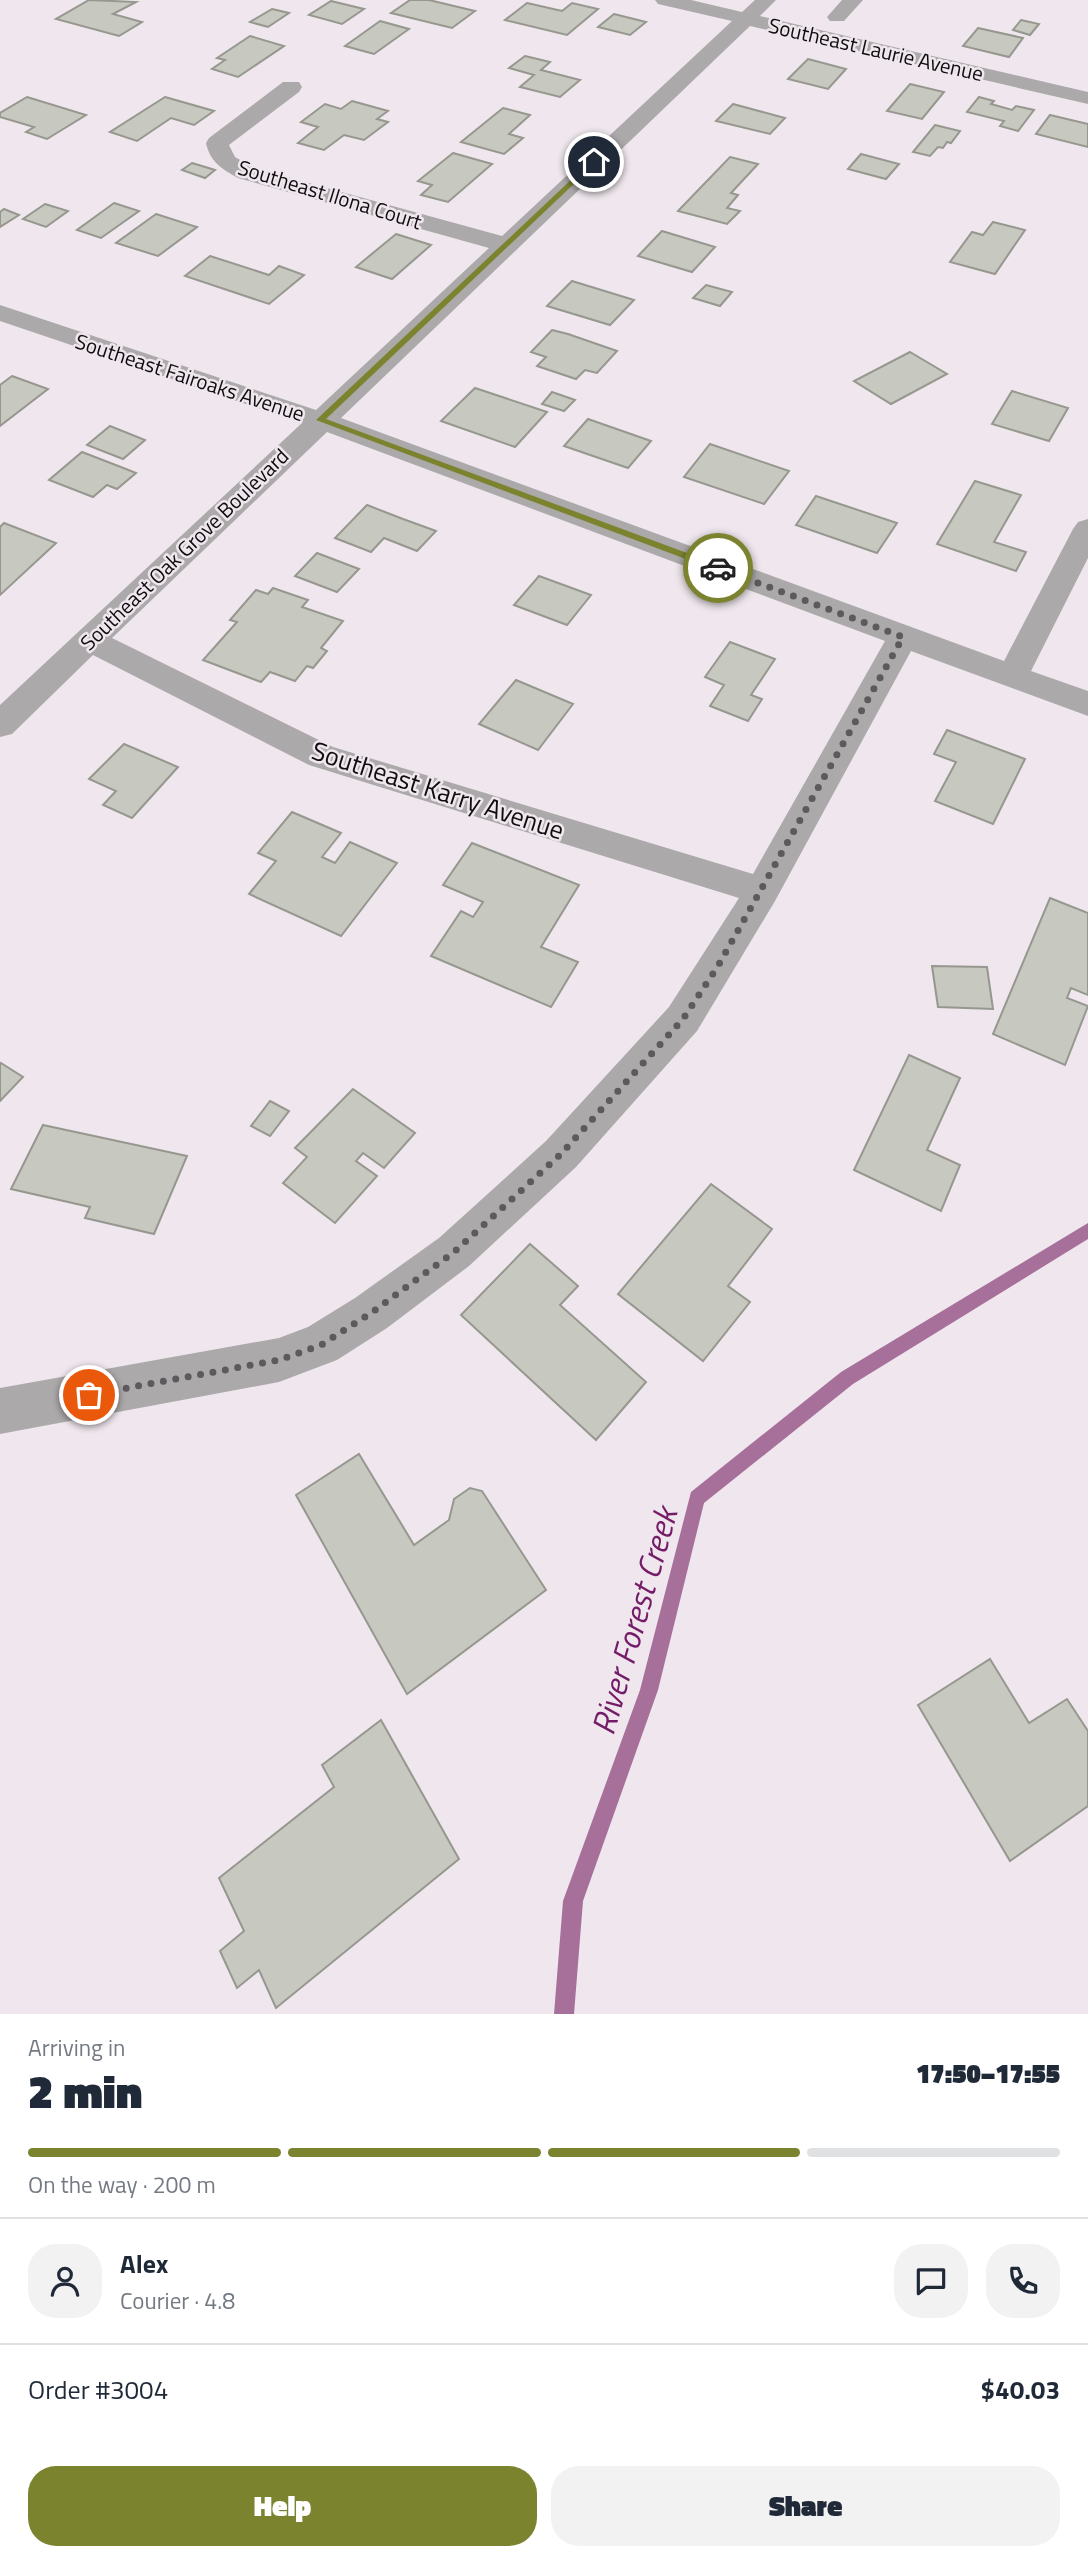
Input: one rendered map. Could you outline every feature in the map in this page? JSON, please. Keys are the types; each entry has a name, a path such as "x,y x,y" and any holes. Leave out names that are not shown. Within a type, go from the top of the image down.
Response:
{"street":[{"name":"Southeast Laurie Avenue","path":"665,0 756,9 1088,99"},
{"path":"837,17 853,0"},
{"name":"Southeast Oak Grove Boulevard","path":"0,724 756,9"},
{"name":"Southeast Ilona Court","path":"291,87 217,143 224,162 246,173 506,245"},
{"name":"Southeast Fairoaks Avenue","path":"0,313 320,420 1088,704"},
{"path":"1012,677 1088,528"},
{"path":"0,1411 279,1360 321,1345 371,1313 454,1252 561,1154 683,1019 762,891 903,637"},
{"name":"Southeast Karry Avenue","path":"90,640 320,755 762,891"}],"building":[{"path":"89,0 136,2 113,14 142,22 119,36 56,19"},
{"path":"410,0 429,0 475,11 452,28 391,13"},
{"path":"331,1 364,9 342,24 309,15"},
{"path":"527,3 562,11 572,3 598,9 567,35 505,20"},
{"path":"272,9 289,13 268,27 250,22"},
{"path":"614,14 646,22 630,35 598,27"},
{"path":"1021,20 1039,24 1030,35 1013,30"},
{"path":"380,21 409,29 374,54 345,46"},
{"path":"978,28 1023,38 1009,57 963,46"},
{"path":"250,36 284,46 238,77 212,69 225,60 217,58"},
{"path":"525,56 550,62 541,70 580,80 560,97 520,87 534,75 509,68"},
{"path":"808,59 846,69 828,89 788,79"},
{"path":"910,84 944,92 922,119 887,111"},
{"path":"27,97 86,115 47,139 26,132 34,127 0,117 0,113"},
{"path":"165,97 214,111 194,125 171,118 137,141 110,132"},
{"path":"979,97 994,101 991,104 1012,110 1016,106 1034,110 1018,131 1000,126 1004,121 967,112"},
{"path":"352,101 388,111 377,119 388,122 364,140 344,135 324,150 298,143 318,127 301,122 325,104 341,109"},
{"path":"733,104 785,118 770,134 716,121"},
{"path":"503,108 530,115 509,134 523,138 504,154 461,142"},
{"path":"1050,115 1088,124 1088,147 1036,134"},
{"path":"935,125 960,131 951,143 947,142 943,148 938,147 930,156 913,152"},
{"path":"453,153 492,164 448,202 421,195 432,185 418,181"},
{"path":"861,154 899,164 886,179 848,169"},
{"path":"730,157 758,164 731,193 738,195 727,208 740,211 727,224 678,211"},
{"path":"192,163 215,170 205,178 182,170"},
{"path":"114,203 139,211 101,238 77,230"},
{"path":"45,204 68,211 46,227 23,219"},
{"path":"4,209 19,215 0,227 0,212"},
{"path":"156,214 197,227 158,256 116,243"},
{"path":"993,222 1025,230 995,274 950,262 972,232 983,235"},
{"path":"662,231 715,247 692,272 638,256"},
{"path":"396,234 431,245 392,279 356,267"},
{"path":"210,256 269,275 279,266 304,275 269,304 185,276"},
{"path":"572,281 634,300 610,325 547,306"},
{"path":"706,285 732,292 720,306 693,298"},
{"path":"552,330 617,351 597,373 585,370 576,379 537,366 546,357 531,352"},
{"path":"910,352 947,374 891,404 854,381"},
{"path":"12,376 48,389 0,426 0,385"},
{"path":"475,388 547,412 515,447 441,421"},
{"path":"1012,391 1068,408 1049,441 992,424"},
{"path":"552,392 575,400 564,411 542,404"},
{"path":"588,419 651,441 628,468 564,446"},
{"path":"110,426 145,440 123,459 87,445"},
{"path":"710,444 789,471 764,504 684,477"},
{"path":"82,452 136,473 117,489 107,485 93,497 49,480"},
{"path":"975,481 1021,495 994,542 1026,552 1016,571 937,544"},
{"path":"816,496 897,523 877,553 796,525"},
{"path":"367,505 436,531 417,551 384,538 371,552 335,538"},
{"path":"4,523 56,543 0,595 0,527"},
{"path":"317,553 359,569 337,592 295,576"},
{"path":"539,576 591,595 567,625 514,605"},
{"path":"273,588 308,600 302,607 343,621 321,648 327,651 313,668 307,666 295,681 270,672 261,682 203,660 237,622 230,620 256,590 268,594"},
{"path":"730,642 775,659 751,695 762,699 748,721 710,706 724,685 705,677"},
{"path":"516,680 573,704 538,750 479,724"},
{"path":"947,730 1025,759 993,824 935,801 956,762 934,754"},
{"path":"124,744 178,767 132,818 103,805 116,791 89,779"},
{"path":"292,812 341,833 322,857 335,863 350,842 397,863 341,936 249,894 276,861 258,853"},
{"path":"472,843 579,885 541,947 578,962 551,1007 431,956 461,911 473,917 483,902 443,885"},
{"path":"1050,898 1088,913 1088,995 1071,988 1067,998 1088,1006 1065,1065 993,1034"},
{"path":"932,966 987,967 993,1009 938,1007"},
{"path":"909,1055 960,1078 927,1150 960,1165 941,1211 854,1170"},
{"path":"1,1063 23,1077 0,1101 0,1065"},
{"path":"353,1089 415,1133 384,1168 363,1153 356,1161 377,1176 335,1223 283,1183 307,1157 295,1148"},
{"path":"270,1101 289,1111 270,1136 251,1126"},
{"path":"43,1125 187,1156 154,1234 85,1218 90,1207 11,1189"},
{"path":"711,1184 772,1229 728,1286 750,1302 703,1361 618,1294"},
{"path":"530,1244 578,1286 560,1305 646,1382 596,1440 461,1315"},
{"path":"359,1454 414,1545 449,1520 454,1499 470,1488 482,1491 546,1590 407,1694 296,1495"},
{"path":"990,1659 1029,1723 1067,1699 1088,1731 1088,1806 1010,1861 918,1705"},
{"path":"381,1720 459,1859 276,2008 259,1970 237,1988 220,1951 244,1931 219,1878 334,1787 322,1765"}],"waterway":[{"name":"River Forest Creek","path":"564,2014 573,1901 649,1690 697,1498 847,1378 1088,1230"}],"way so far":[{"path":"89,1395 279,1360 321,1345 371,1313 454,1252 561,1154 683,1019 751,909 903,637 718,568"}],"route":[{"path":"594,162 320,420 718,568"}]}
